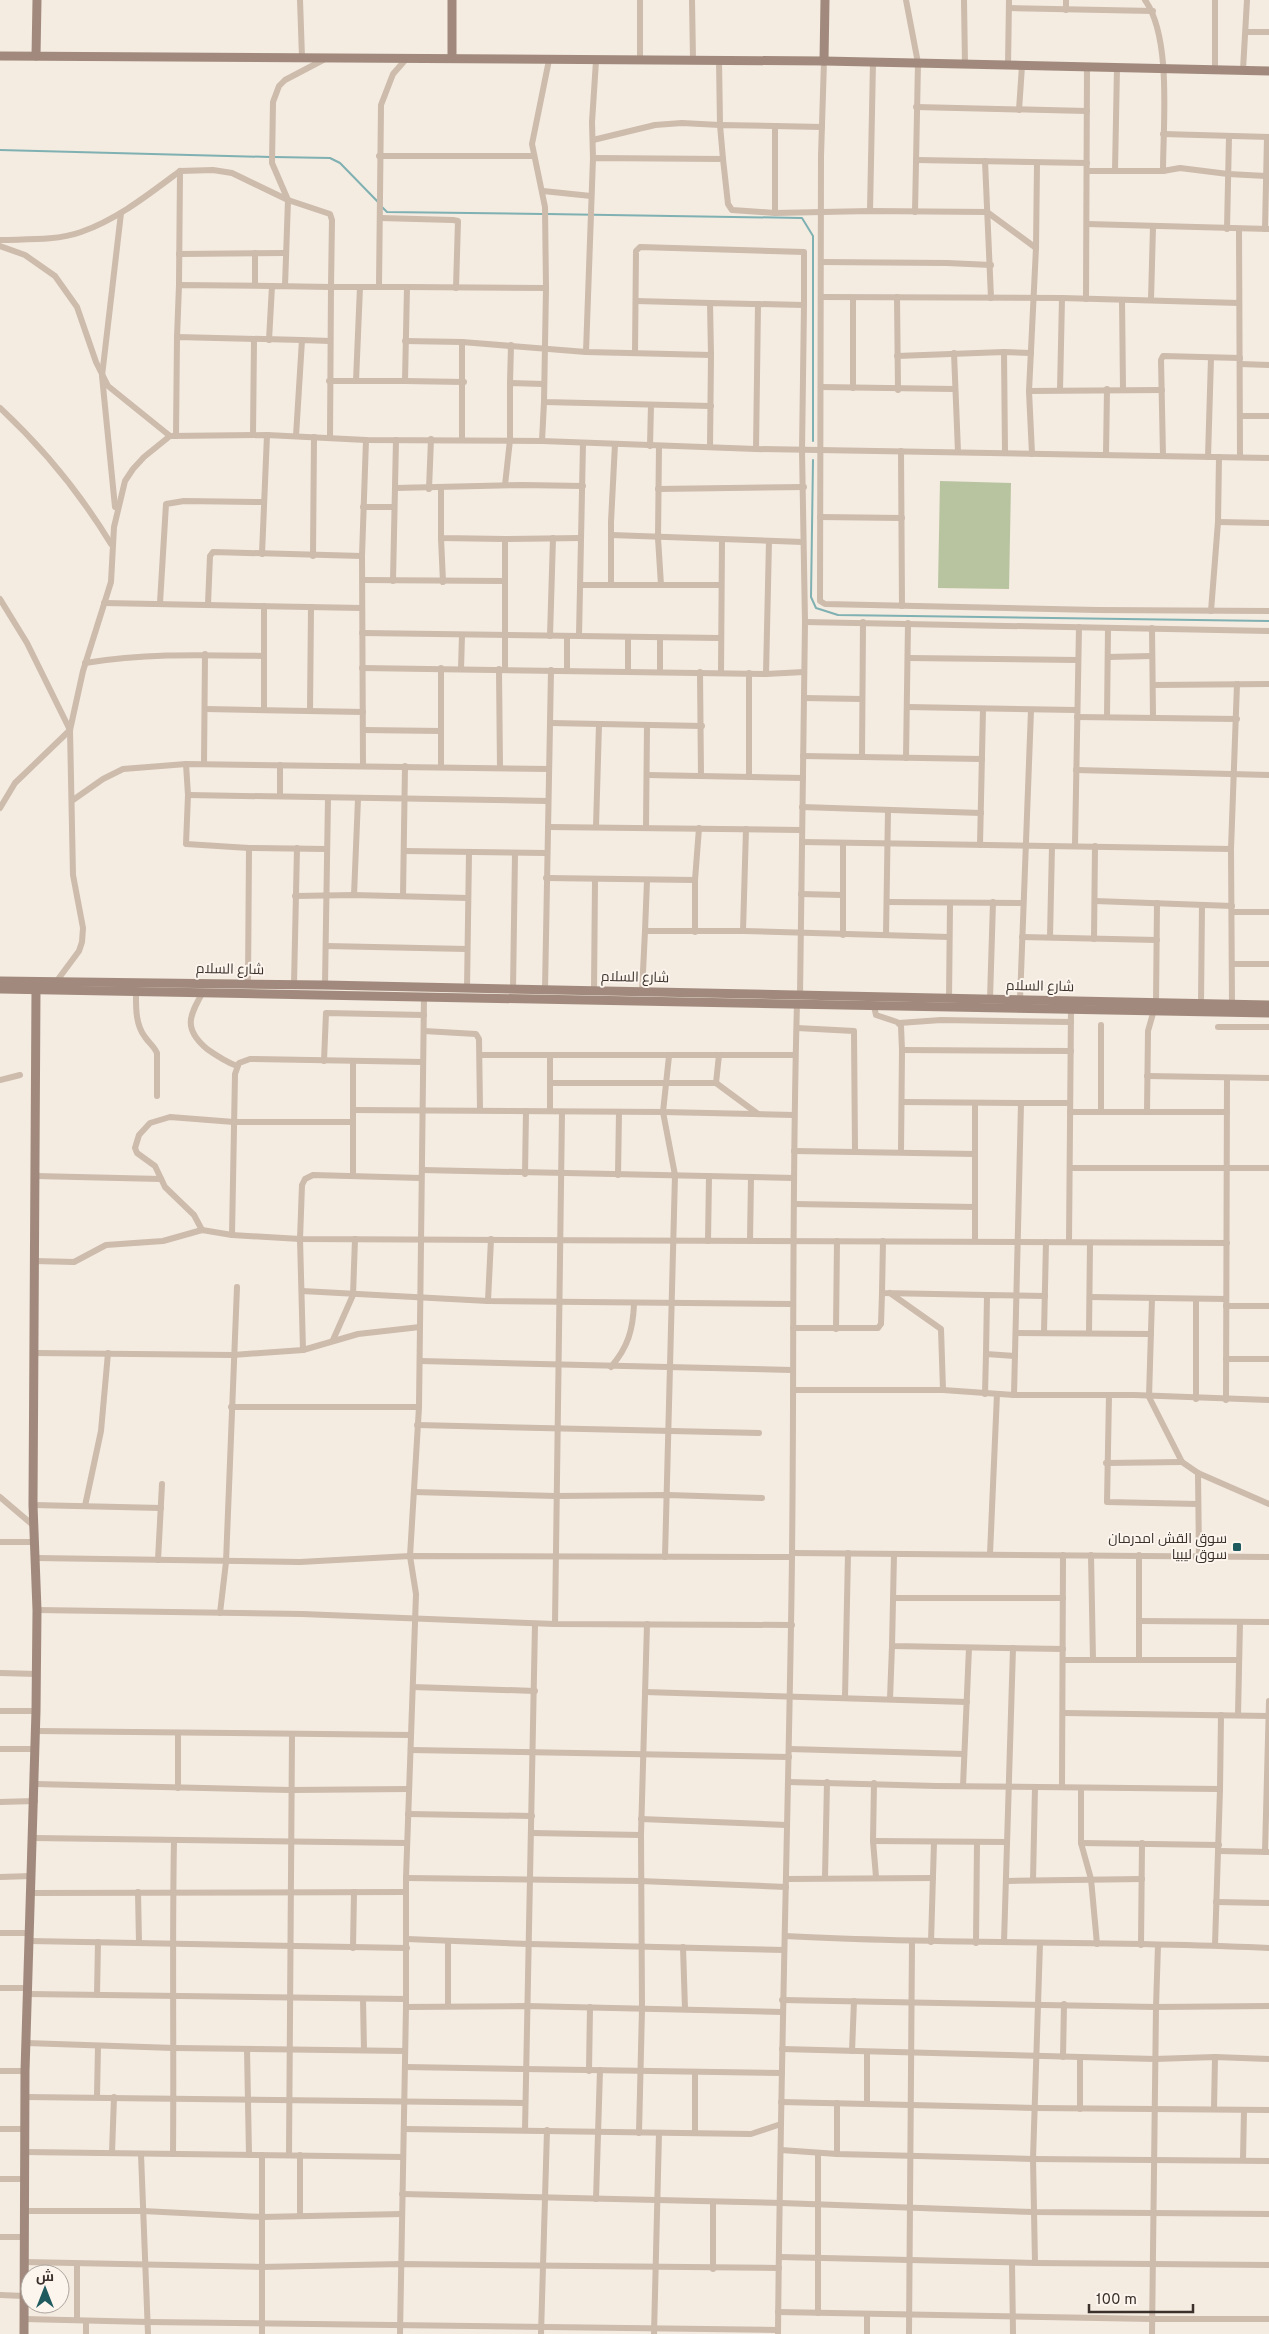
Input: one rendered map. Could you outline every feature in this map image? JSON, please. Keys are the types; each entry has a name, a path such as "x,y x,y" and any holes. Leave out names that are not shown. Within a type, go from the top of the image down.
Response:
{"street":[{"path":"36,56 37,0"},
{"path":"300,0 302,56"},
{"path":"452,0 452,58"},
{"path":"640,0 640,60"},
{"path":"692,0 693,60"},
{"path":"825,0 821,213 820,602 825,604 902,606 1269,611"},
{"path":"906,0 918,63 915,212"},
{"path":"964,0 965,65"},
{"path":"1008,66 1009,0"},
{"path":"1037,0 1037,8"},
{"path":"1066,0 1066,10"},
{"path":"1146,0 1153,11 1163,68 1163,171"},
{"path":"1215,0 1215,70"},
{"path":"1244,70 1247,0"},
{"path":"1009,8 1153,11"},
{"path":"1246,32 1269,32"},
{"path":"0,56 302,56 596,61 824,60 965,65 1269,71"},
{"path":"285,286 288,200 272,159 272,112 276,93 285,80 329,57"},
{"path":"379,287 380,118 384,93 393,74 408,57"},
{"path":"542,441 546,288 543,191 534,156 534,132 549,60"},
{"path":"719,60 720,125 730,210 775,213 870,211 987,212 1036,248"},
{"path":"586,352 596,61"},
{"path":"870,211 873,62"},
{"path":"1019,110 1022,66"},
{"path":"1086,299 1087,67"},
{"path":"1116,171 1117,67"},
{"path":"916,108 1087,111"},
{"path":"593,140 655,125 682,123 822,127"},
{"path":"775,126 775,213"},
{"path":"1087,224 1267,229 1266,176 1268,137 1163,134"},
{"path":"1227,229 1229,136"},
{"path":"379,156 534,156"},
{"path":"593,158 723,159"},
{"path":"916,160 1038,163 1116,171 1163,171 1180,168 1228,174 1266,176"},
{"path":"984,162 991,298"},
{"path":"1032,454 1029,391 1038,163"},
{"path":"0,240 62,237 81,233 147,197 180,171 213,170 232,173 288,200 331,216 330,438"},
{"path":"56,982 79,951 82,942 82,928 73,875 73,800 70,730 85,663 113,569 112,544 120,494 133,469 173,436 179,285 180,171"},
{"path":"543,191 592,196"},
{"path":"116,516 102,376 121,212"},
{"path":"380,218 453,220 458,222 456,288"},
{"path":"1151,300 1153,227"},
{"path":"1239,229 1240,457"},
{"path":"0,246 36,261 55,276 79,312 102,376 114,391 173,436 267,435 366,440 510,440 802,450 1269,458"},
{"path":"24,2319 400,2325 542,2331 778,2332 782,2000 787,1879 786,1825 792,1625 794,1115 801,933 805,622 802,450 804,252 643,246 637,248 635,353"},
{"path":"255,253 255,286"},
{"path":"179,254 285,253"},
{"path":"821,262 947,263 990,266"},
{"path":"179,285 546,288"},
{"path":"269,340 272,286"},
{"path":"356,381 360,287"},
{"path":"405,381 407,287"},
{"path":"821,297 1062,298 1240,303"},
{"path":"897,297 898,390"},
{"path":"853,298 853,388"},
{"path":"1060,390 1062,298"},
{"path":"1122,300 1123,390"},
{"path":"636,301 804,305"},
{"path":"710,303 710,447"},
{"path":"756,448 758,304"},
{"path":"177,338 330,341"},
{"path":"253,435 254,340"},
{"path":"296,436 302,340"},
{"path":"406,341 462,342 586,352 711,356"},
{"path":"462,342 464,382 462,440"},
{"path":"505,485 510,440 511,346"},
{"path":"897,356 1004,352 1031,353"},
{"path":"1004,352 1005,453"},
{"path":"954,354 958,452"},
{"path":"1164,456 1161,360 1163,356 1210,358 1269,365"},
{"path":"1208,457 1210,358"},
{"path":"330,381 464,382"},
{"path":"510,383 544,384"},
{"path":"821,387 954,390"},
{"path":"1106,454 1107,390"},
{"path":"1029,391 1162,390"},
{"path":"544,402 711,406"},
{"path":"650,446 651,405"},
{"path":"0,408 62,472 88,506 112,544"},
{"path":"1240,416 1269,416"},
{"path":"262,554 267,435"},
{"path":"313,556 314,437"},
{"path":"363,766 362,556 366,440"},
{"path":"393,581 396,440"},
{"path":"428,489 430,440"},
{"path":"579,636 583,486 582,443"},
{"path":"611,585 615,444"},
{"path":"659,446 658,538 661,585"},
{"path":"901,451 902,606"},
{"path":"1211,611 1218,522 1219,457"},
{"path":"395,488 428,489 505,485 583,486"},
{"path":"658,489 804,487"},
{"path":"441,488 443,582"},
{"path":"160,603 166,504 184,501 263,502"},
{"path":"363,507 394,507"},
{"path":"820,517 902,518"},
{"path":"1218,522 1269,522"},
{"path":"611,535 804,542"},
{"path":"441,538 581,538"},
{"path":"550,636 553,538"},
{"path":"500,768 504,636 504,539"},
{"path":"721,673 722,540"},
{"path":"766,674 769,541"},
{"path":"208,604 210,556 212,552 362,556"},
{"path":"363,580 504,582"},
{"path":"580,585 721,586"},
{"path":"0,599 27,643 70,730"},
{"path":"104,603 362,608"},
{"path":"264,606 264,710"},
{"path":"310,711 311,607"},
{"path":"805,622 1269,631"},
{"path":"862,757 863,622"},
{"path":"906,758 908,623"},
{"path":"1075,845 1079,627"},
{"path":"1107,718 1108,628"},
{"path":"1152,628 1153,717"},
{"path":"362,632 504,636 720,638"},
{"path":"461,669 462,635"},
{"path":"566,669 567,636"},
{"path":"628,637 628,670"},
{"path":"660,638 660,671"},
{"path":"85,663 144,655 206,654 264,656"},
{"path":"204,764 206,654"},
{"path":"1108,657 1152,656"},
{"path":"908,658 1078,660"},
{"path":"362,668 566,669 766,674 804,672"},
{"path":"441,668 441,767"},
{"path":"545,990 546,853 551,670"},
{"path":"700,672 701,776"},
{"path":"749,673 750,777"},
{"path":"1232,1005 1233,775 1237,719 1237,684"},
{"path":"1153,685 1269,684"},
{"path":"804,698 862,699"},
{"path":"907,707 1076,710"},
{"path":"206,709 363,712"},
{"path":"980,845 983,709"},
{"path":"1020,1000 1031,710"},
{"path":"1077,718 1237,719"},
{"path":"550,723 702,726"},
{"path":"596,827 599,724"},
{"path":"646,828 647,726"},
{"path":"0,808 20,778 70,730"},
{"path":"363,730 441,731"},
{"path":"803,756 982,759"},
{"path":"73,800 103,779 123,769 186,764 549,769"},
{"path":"186,764 188,795 186,844 249,848 326,848"},
{"path":"280,765 280,796"},
{"path":"403,896 405,766"},
{"path":"1076,770 1269,775"},
{"path":"646,775 803,778"},
{"path":"188,795 548,801"},
{"path":"325,985 328,798"},
{"path":"354,895 358,799"},
{"path":"802,808 980,813"},
{"path":"886,935 888,810"},
{"path":"548,827 802,830"},
{"path":"695,932 695,880 699,828"},
{"path":"743,931 746,828"},
{"path":"802,842 1232,849"},
{"path":"842,934 843,844"},
{"path":"1050,937 1052,846"},
{"path":"1094,938 1095,846"},
{"path":"248,983 249,848"},
{"path":"294,984 297,848"},
{"path":"404,851 546,853"},
{"path":"467,989 469,852"},
{"path":"512,990 515,853"},
{"path":"546,878 647,881 695,880"},
{"path":"594,991 595,880"},
{"path":"642,992 647,881"},
{"path":"801,894 842,895"},
{"path":"295,896 354,895 468,898"},
{"path":"1095,901 1202,905 1269,912"},
{"path":"887,902 950,904 1023,903"},
{"path":"990,1000 992,902"},
{"path":"1147,1112 1148,1031 1155,1006 1158,903"},
{"path":"949,999 950,904"},
{"path":"1201,1003 1202,905"},
{"path":"645,931 743,931 949,937"},
{"path":"1022,937 1157,940"},
{"path":"326,946 467,949"},
{"path":"1232,964 1269,964"},
{"name":"شارع السلام","path":"0,981 248,983 642,992 798,999 874,1006 1071,1009 1201,1003 1269,1005"},
{"name":"شارع السلام","path":"0,989 424,996 1020,1000 1269,1013"},
{"path":"36,989 33,1505 36,1558 37,1674 35,1801 24,2097 24,2262 262,2267 401,2264 713,2269 779,2268"},
{"path":"136,990 137,1020 144,1037 155,1047 157,1053 156,1096"},
{"path":"203,991 192,1014 191,1030 194,1037 218,1057 237,1066"},
{"path":"400,2334 407,1948 406,1878 416,1594 410,1556 419,1407 424,996"},
{"path":"874,1006 876,1015 899,1023 941,1020 1071,1022"},
{"path":"1069,1242 1071,1009"},
{"path":"324,1061 326,1013 424,1015"},
{"path":"899,1023 902,1050 901,1151"},
{"path":"1101,1025 1101,1112"},
{"path":"1218,1027 1269,1027"},
{"path":"796,1028 854,1032 855,1151"},
{"path":"424,1031 476,1034 479,1039 480,1055 480,1110"},
{"path":"902,1050 1071,1051"},
{"path":"480,1055 795,1055"},
{"path":"550,1055 550,1111"},
{"path":"716,1083 719,1055"},
{"path":"665,1558 672,1367 672,1240 676,1175 663,1112 669,1056"},
{"path":"232,1235 237,1066 243,1061 250,1059 423,1062"},
{"path":"353,1062 353,1174"},
{"path":"0,1080 20,1075"},
{"path":"1147,1076 1269,1078"},
{"path":"1226,1400 1227,1078"},
{"path":"550,1083 716,1083 759,1114"},
{"path":"902,1102 1070,1103"},
{"path":"975,1103 975,1241"},
{"path":"1014,1395 1022,1103"},
{"path":"353,1110 663,1112 794,1115"},
{"path":"525,1174 526,1111"},
{"path":"555,1624 562,1112"},
{"path":"618,1175 619,1112"},
{"path":"1070,1112 1227,1112"},
{"path":"202,1230 194,1215 170,1192 155,1166 142,1158 135,1148 139,1135 146,1127 155,1121 170,1117 234,1122 353,1122"},
{"path":"794,1151 901,1151 975,1154"},
{"path":"1070,1168 1269,1168"},
{"path":"422,1170 525,1174 794,1178"},
{"path":"303,1350 300,1239 302,1185 304,1179 313,1175 353,1174 421,1178"},
{"path":"35,1176 161,1179"},
{"path":"708,1241 709,1176"},
{"path":"750,1241 751,1177"},
{"path":"794,1204 975,1206"},
{"path":"34,1261 74,1262 106,1245 163,1241 202,1230 232,1235 300,1239 1227,1243"},
{"path":"333,1340 353,1295 355,1239"},
{"path":"488,1302 491,1239"},
{"path":"836,1329 838,1241"},
{"path":"793,1328 880,1327 883,1242"},
{"path":"1044,1333 1046,1242"},
{"path":"1089,1333 1090,1243"},
{"path":"220,1613 226,1562 237,1287"},
{"path":"302,1291 488,1302 792,1304"},
{"path":"882,1293 1044,1296"},
{"path":"890,1293 941,1329 943,1390"},
{"path":"985,1394 986,1295"},
{"path":"1090,1297 1196,1299 1269,1306"},
{"path":"1152,1298 1149,1397 1182,1462 1198,1473 1269,1504"},
{"path":"1196,1299 1196,1399"},
{"path":"611,1367 628,1343 633,1322 634,1304"},
{"path":"34,1353 233,1355 303,1350 333,1340 371,1332 420,1327"},
{"path":"1016,1333 1151,1334"},
{"path":"85,1506 101,1431 108,1354"},
{"path":"986,1354 1015,1356"},
{"path":"1226,1359 1269,1359"},
{"path":"420,1361 792,1370"},
{"path":"793,1390 943,1390 1014,1395 1109,1395 1269,1400"},
{"path":"990,1554 997,1394"},
{"path":"1109,1395 1106,1464 1107,1502 1198,1504"},
{"path":"231,1407 419,1407"},
{"path":"417,1425 557,1430 760,1433"},
{"path":"1106,1464 1182,1462"},
{"path":"1198,1473 1199,1556"},
{"path":"158,1560 162,1484"},
{"path":"414,1492 556,1496 668,1495 762,1498"},
{"path":"0,1497 34,1526"},
{"path":"33,1505 161,1508"},
{"path":"0,1542 35,1542"},
{"path":"845,1697 848,1553"},
{"path":"36,1558 300,1562 410,1556 665,1558 848,1553 1269,1557"},
{"path":"890,1699 894,1554"},
{"path":"1062,1787 1063,1555"},
{"path":"1091,1555 1093,1660"},
{"path":"1139,1555 1139,1660"},
{"path":"893,1598 1063,1598"},
{"path":"37,1610 415,1618 535,1624 792,1625"},
{"path":"1139,1621 1269,1622"},
{"path":"1238,1715 1240,1622"},
{"path":"525,2130 526,2006 534,1752 535,1624"},
{"path":"639,2133 642,2009 640,1836 647,1624"},
{"path":"892,1646 1063,1649"},
{"path":"963,1786 970,1648"},
{"path":"1004,1942 1013,1648"},
{"path":"1063,1660 1239,1660"},
{"path":"0,1674 37,1674"},
{"path":"413,1687 535,1691"},
{"path":"645,1692 790,1695 967,1702"},
{"path":"1081,1843 1142,1844 1267,1852 1269,1701"},
{"path":"0,1710 36,1711"},
{"path":"1063,1713 1269,1716"},
{"path":"1215,1945 1222,1716"},
{"path":"36,1731 411,1736"},
{"path":"178,1733 178,1788"},
{"path":"289,2155 288,2050 291,1947 292,1735"},
{"path":"0,1749 36,1749"},
{"path":"789,1749 964,1754"},
{"path":"411,1750 789,1757"},
{"path":"788,1782 1220,1789"},
{"path":"825,1877 828,1782"},
{"path":"874,1783 873,1841 876,1878"},
{"path":"35,1784 291,1790 409,1789"},
{"path":"1034,1880 1035,1787"},
{"path":"1081,1788 1081,1843 1091,1879 1097,1944"},
{"path":"0,1802 35,1801"},
{"path":"408,1814 532,1816"},
{"path":"641,1819 786,1825"},
{"path":"532,1833 640,1836"},
{"path":"33,1838 407,1843"},
{"path":"173,2154 174,2048 172,1943 174,1840"},
{"path":"873,1841 1007,1842"},
{"path":"931,1942 934,1842"},
{"path":"976,1943 977,1842"},
{"path":"1141,1944 1142,1844"},
{"path":"0,1877 32,1876"},
{"path":"787,1879 825,1877 933,1878"},
{"path":"406,1878 640,1881 786,1887"},
{"path":"1007,1881 1142,1879"},
{"path":"138,1892 139,1943"},
{"path":"353,1948 354,1892"},
{"path":"31,1893 406,1892"},
{"path":"1216,1902 1269,1903"},
{"path":"0,1933 98,1942 407,1948"},
{"path":"785,1936 912,1942 1215,1945 1269,1948"},
{"path":"407,1939 784,1950"},
{"path":"448,1941 448,2006"},
{"path":"97,1995 98,1942"},
{"path":"909,2334 908,2261 913,2104 912,1942"},
{"path":"1035,2263 1033,2159 1040,1943"},
{"path":"1152,2334 1158,1945"},
{"path":"683,1947 685,2010"},
{"path":"0,1988 97,1995 363,1999 448,2006 590,2007 782,2012"},
{"path":"363,1999 364,2050"},
{"path":"782,2000 1038,2003 1156,2007 1269,2006"},
{"path":"852,2051 854,2001"},
{"path":"1063,2057 1064,2004"},
{"path":"589,2071 590,2007"},
{"path":"26,2043 174,2048 405,2051"},
{"path":"97,2096 98,2046"},
{"path":"247,2049 249,2155"},
{"path":"782,2049 1156,2059 1215,2057 1269,2059"},
{"path":"867,2052 867,2104"},
{"path":"1080,2057 1080,2109"},
{"path":"1214,2109 1215,2057"},
{"path":"405,2067 782,2073"},
{"path":"596,2199 600,2070"},
{"path":"0,2071 25,2071"},
{"path":"695,2072 695,2133"},
{"path":"24,2097 97,2096 525,2103"},
{"path":"112,2154 114,2097"},
{"path":"781,2102 1080,2109 1269,2110"},
{"path":"837,2103 837,2154"},
{"path":"1243,2160 1244,2110"},
{"path":"404,2129 751,2134 781,2124"},
{"path":"0,2129 24,2129"},
{"path":"542,2331 547,2130"},
{"path":"654,2331 659,2133"},
{"path":"780,2150 837,2154 1033,2159 1269,2161"},
{"path":"24,2152 403,2157"},
{"path":"818,2153 818,2313"},
{"path":"141,2154 148,2334"},
{"path":"262,2155 262,2334"},
{"path":"300,2155 300,2216"},
{"path":"0,2179 24,2179"},
{"path":"402,2194 818,2204 1033,2212 1269,2214"},
{"path":"713,2202 713,2269"},
{"path":"24,2211 143,2211 262,2217 402,2214"},
{"path":"0,2237 25,2237"},
{"path":"780,2257 1012,2263 1269,2265"},
{"path":"1012,2263 1013,2334"},
{"path":"76,2264 77,2320"},
{"path":"0,2295 20,2296"},
{"path":"778,2312 1152,2319 1269,2319"},
{"path":"24,2314 24,2334"},
{"path":"867,2314 867,2334"},
{"path":"86,2320 86,2334"}],"green space":[{"path":"940,481 1011,483 1009,589 938,588"}],"waterway":[{"path":"0,150 270,157"},
{"path":"274,157 330,158 340,163 379,203"},
{"path":"382,207 387,212 542,214"},
{"path":"547,214 802,218 813,236 813,441"},
{"path":"813,460 811,597 816,608 838,615 1269,621"}],"place":[{"name":"سوق القش امدرمان سوق ليبيا","path":"1237,1547"}]}
